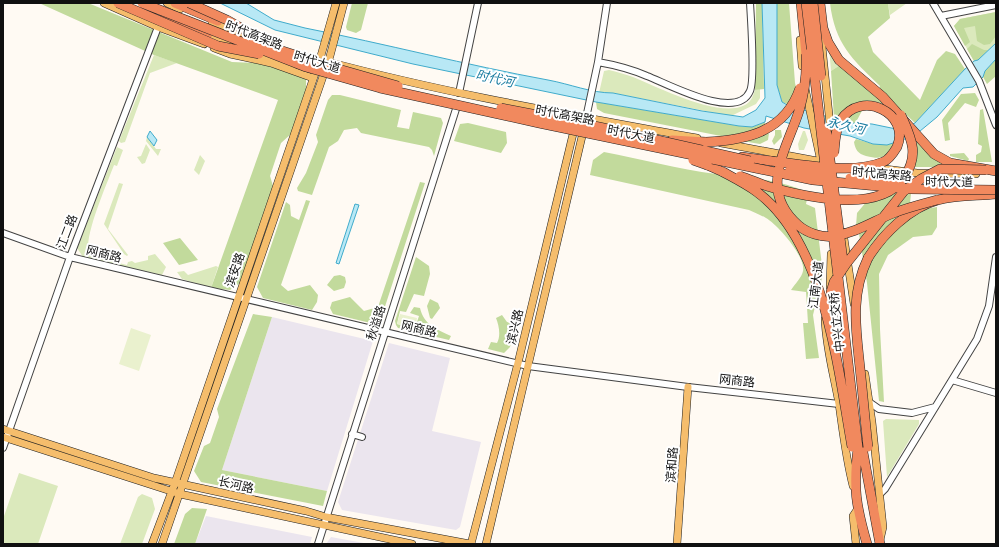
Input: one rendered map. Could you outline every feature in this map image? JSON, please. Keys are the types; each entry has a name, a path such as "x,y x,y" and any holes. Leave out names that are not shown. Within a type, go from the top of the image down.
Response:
{"highway":[{"path":"118,3 218,46 290,57"},
{"path":"127,3 207,36"},
{"name":"时代高架路","path":"142,3 380,88 813,180 895,188 996,190"},
{"name":"时代高架路","path":"158,3 290,57 419,91 803,171 852,178 905,183 996,184"},
{"path":"175,3 218,21"},
{"path":"189,3 227,20 290,57"},
{"path":"801,3 807,76 803,96 782,157 777,179 780,201 784,210 791,219 816,235 832,236 845,234 891,214 937,200 996,194"},
{"name":"中兴立交桥","path":"806,3 860,448 880,543"},
{"name":"中兴立交桥","path":"813,3 826,129 833,168 860,448"},
{"path":"819,3 823,28 828,42 840,60 901,115 934,154 950,163 996,173"},
{"path":"629,134 682,141 706,142 739,139 765,131 785,115 797,97 801,84 806,54"},
{"path":"729,156 771,161 798,163 833,166 840,167 871,166 885,162 894,152 898,143 899,133 896,123 891,115 885,110 865,104 856,107 846,114 841,120 835,135 834,147 833,165 833,168"},
{"path":"650,146 772,188 795,193 835,198 873,199 893,189 902,181 912,161 912,142 901,115"},
{"path":"831,332 831,292 834,282 846,264 904,191 921,179 940,169 986,170"},
{"path":"723,172 757,192 771,204 787,225 809,264 818,286 831,332 860,448"},
{"path":"855,492 854,474 860,448 855,307 860,274 874,247 894,226 914,212 937,200"},
{"name":"江南大道","path":"855,492 857,510 867,544"}],"main road":[{"path":"104,3 158,27 230,54 265,62 313,76"},
{"name":"时代大道","path":"135,3 313,76 322,76 456,109 573,134 823,183 921,193 996,194"},
{"name":"时代大道","path":"167,3 235,32 320,59 418,84 538,110 821,162 833,168 917,173 996,173"},
{"name":"滨安路","path":"152,544 172,492 320,59 336,3"},
{"name":"滨安路","path":"162,544 184,485 328,61 344,3"},
{"name":"江南大道","path":"798,3 803,74 821,162 832,259 830,285 824,311 825,336 839,404 846,461 855,492"},
{"path":"819,3 830,116 833,168 837,185 840,216 872,422 883,527 880,543"},
{"path":"218,21 235,32"},
{"path":"207,36 230,42"},
{"path":"244,47 265,62"},
{"name":"滨兴路","path":"470,544 518,363 573,134 586,118"},
{"name":"滨兴路","path":"486,544 586,118"},
{"path":"828,216 834,209 840,216"},
{"name":"滨和路","path":"677,544 688,387"},
{"name":"长河路","path":"6,430 154,478 326,517 470,544"},
{"name":"长河路","path":"5,438 172,492 323,526 412,544"},
{"path":"856,544 853,516 857,510"}],"street":[{"path":"459,93 478,3"},
{"name":"滨兴路","path":"586,118 598,62 607,3"},
{"path":"598,62 621,66 649,76 670,87 701,98 727,103 736,103 745,98 751,85 750,3"},
{"path":"933,3 979,81 996,125"},
{"path":"941,16 996,5"},
{"name":"江二路","path":"3,448 6,430 158,27"},
{"name":"秋溢路","path":"318,544 456,109"},
{"name":"网商路","path":"3,233 70,257 528,366 688,387 839,404"},
{"path":"880,494 977,339 986,317 996,257"},
{"path":"952,380 996,393"},
{"path":"869,402 879,409 912,413 935,407"},
{"path":"872,422 873,415 879,409"},
{"path":"352,434 362,437"},
{"path":"878,482 887,485"}],"shaded area":[{"path":"272,317 373,341 327,491 222,470"},
{"path":"389,343 450,358 432,431 481,442 460,527 456,530 342,510 338,502"},
{"path":"206,516 312,537 310,544 195,544"},
{"path":"331,537 369,544 326,544"}],"green space":[{"path":"39,3 88,3 232,62 257,63 306,76 306,89 291,134 281,143 270,176 273,186 240,283 230,290 211,288 278,100 154,55"},
{"path":"352,3 368,3 361,30 356,33 347,30 346,27"},
{"path":"756,3 762,3 764,89 755,90"},
{"path":"777,3 789,3 795,83 802,110 782,102 777,85"},
{"path":"830,3 888,3 890,18 868,37 873,52 920,100 937,60 946,51 955,54 965,69 915,123 879,89 880,86 846,50 836,29"},
{"path":"888,3 907,3 890,15"},
{"path":"996,12 996,43 978,60 974,61 954,26 960,19"},
{"path":"996,12 996,36 990,44 984,45 977,41 975,26 964,28 970,42 965,46 954,26 960,19"},
{"path":"972,44 984,50 988,50 978,60 974,61 967,49"},
{"path":"829,47 840,65 831,71"},
{"path":"154,55 177,63 150,73 125,142 121,143 119,141"},
{"path":"996,59 996,76 987,84 983,77 985,71"},
{"path":"840,65 888,106 872,101 861,102 839,120 834,118 831,71"},
{"path":"609,70 633,77 689,100 720,108 734,108 745,105 753,97 755,90 760,89 760,98 756,104 731,116 613,93 599,93 604,71"},
{"path":"975,93 979,100 976,107 965,103 948,123 950,140 945,141 942,120 961,94"},
{"path":"332,95 340,95 401,110 397,127 409,129 413,112 441,118 443,123 434,156 429,147 361,133 357,128 344,130 338,141 329,147 312,195 298,191 297,188 306,173 318,142 316,135 328,100"},
{"path":"596,102 739,126 752,127 765,122 765,125 756,130 743,134 721,136 604,113 597,109"},
{"path":"864,107 855,124 845,122 849,115"},
{"path":"983,109 992,162 976,162 976,155 981,152 982,146 978,144 980,110"},
{"path":"468,123 506,132 507,143 501,153 454,141 460,124"},
{"path":"775,130 781,130 782,137 774,145 772,141 775,135"},
{"path":"803,131 805,131 808,140 804,150 799,150 798,144"},
{"path":"769,133 768,140 760,144 742,141 757,138"},
{"path":"147,137 156,149 161,149 158,156 146,141"},
{"path":"856,139 873,144 895,143 883,157 876,158 859,153 854,145"},
{"path":"916,140 946,163 933,167 914,167 917,151"},
{"path":"146,144 150,150 145,163 142,164 137,157 141,156"},
{"path":"117,147 123,150 117,166 114,165 92,224 88,247 90,253 116,259 115,262 127,265 128,262 132,261 135,263 148,260 148,256 155,254 166,267 162,275 83,257 77,248"},
{"path":"604,152 716,174 776,182 811,194 807,199 806,204 815,208 823,274 813,315 819,358 806,359 803,323 808,323 806,292 791,290 801,276 803,265 796,250 777,227 766,218 749,210 590,175 593,160"},
{"path":"964,153 969,159 968,161 950,156 950,154"},
{"path":"200,155 205,161 199,175 194,170"},
{"path":"420,182 425,183 379,325 333,314 330,308 332,302 350,297 364,311 378,307"},
{"path":"119,183 123,184 108,229 128,255 127,256 124,254 104,224"},
{"path":"893,192 911,194 910,203 856,226 857,213 867,201"},
{"path":"306,200 310,201 281,285 288,291 310,285 318,295 317,302 312,310 263,298 257,287 286,202 290,205 291,216 299,220"},
{"path":"937,207 937,227 932,235 913,237 888,255 879,274 884,402 879,401 867,283 859,234 905,212"},
{"path":"180,238 198,260 179,265 163,243"},
{"path":"416,257 429,266 430,274 424,296 414,294 406,312 400,311 397,324 415,328 419,316 410,313 414,307 420,308 424,319 431,326 451,336 449,340 398,328 396,325 395,321"},
{"path":"216,266 218,267 211,288 182,279 177,272 184,271 188,275"},
{"path":"340,275 345,277 346,282 344,288 334,291 327,285 334,276"},
{"path":"430,299 438,303 440,308 432,319 430,318 427,306"},
{"path":"253,314 272,317 222,470 327,491 323,506 201,482 194,471 204,446 210,443 219,417 217,409"},
{"path":"400,314 417,318 415,329 397,324"},
{"path":"502,315 507,322 516,324 510,347 504,353 488,349 491,342 497,343 499,330 496,318"},
{"path":"131,328 151,335 139,371 119,364"},
{"path":"886,419 919,420 919,424 887,477 883,421"},
{"path":"19,473 58,486 38,544 3,544 3,519"},
{"path":"142,494 152,498 155,509 142,544 120,544 138,497"},
{"path":"192,508 207,509 195,544 174,544 185,514"}],"water":[{"path":"220,3 246,3 274,20 305,28 597,92 613,93 702,111 743,117 756,110 765,98 762,3 777,3 777,85 782,102 789,106 850,123 872,124 901,130 915,123 965,69 974,61 978,60 996,43 996,59 985,71 983,77 973,87 963,88 937,117 914,136 887,145 873,144 850,136 804,128 766,116 765,122 752,127 739,126 596,102 413,64 275,30"},
{"path":"150,131 157,140 154,146 147,137"},
{"path":"355,204 359,205 339,264 336,263"}],"water label":[{"name":"时代河","path":"495,78"},
{"name":"永久河","path":"846,125"}]}
